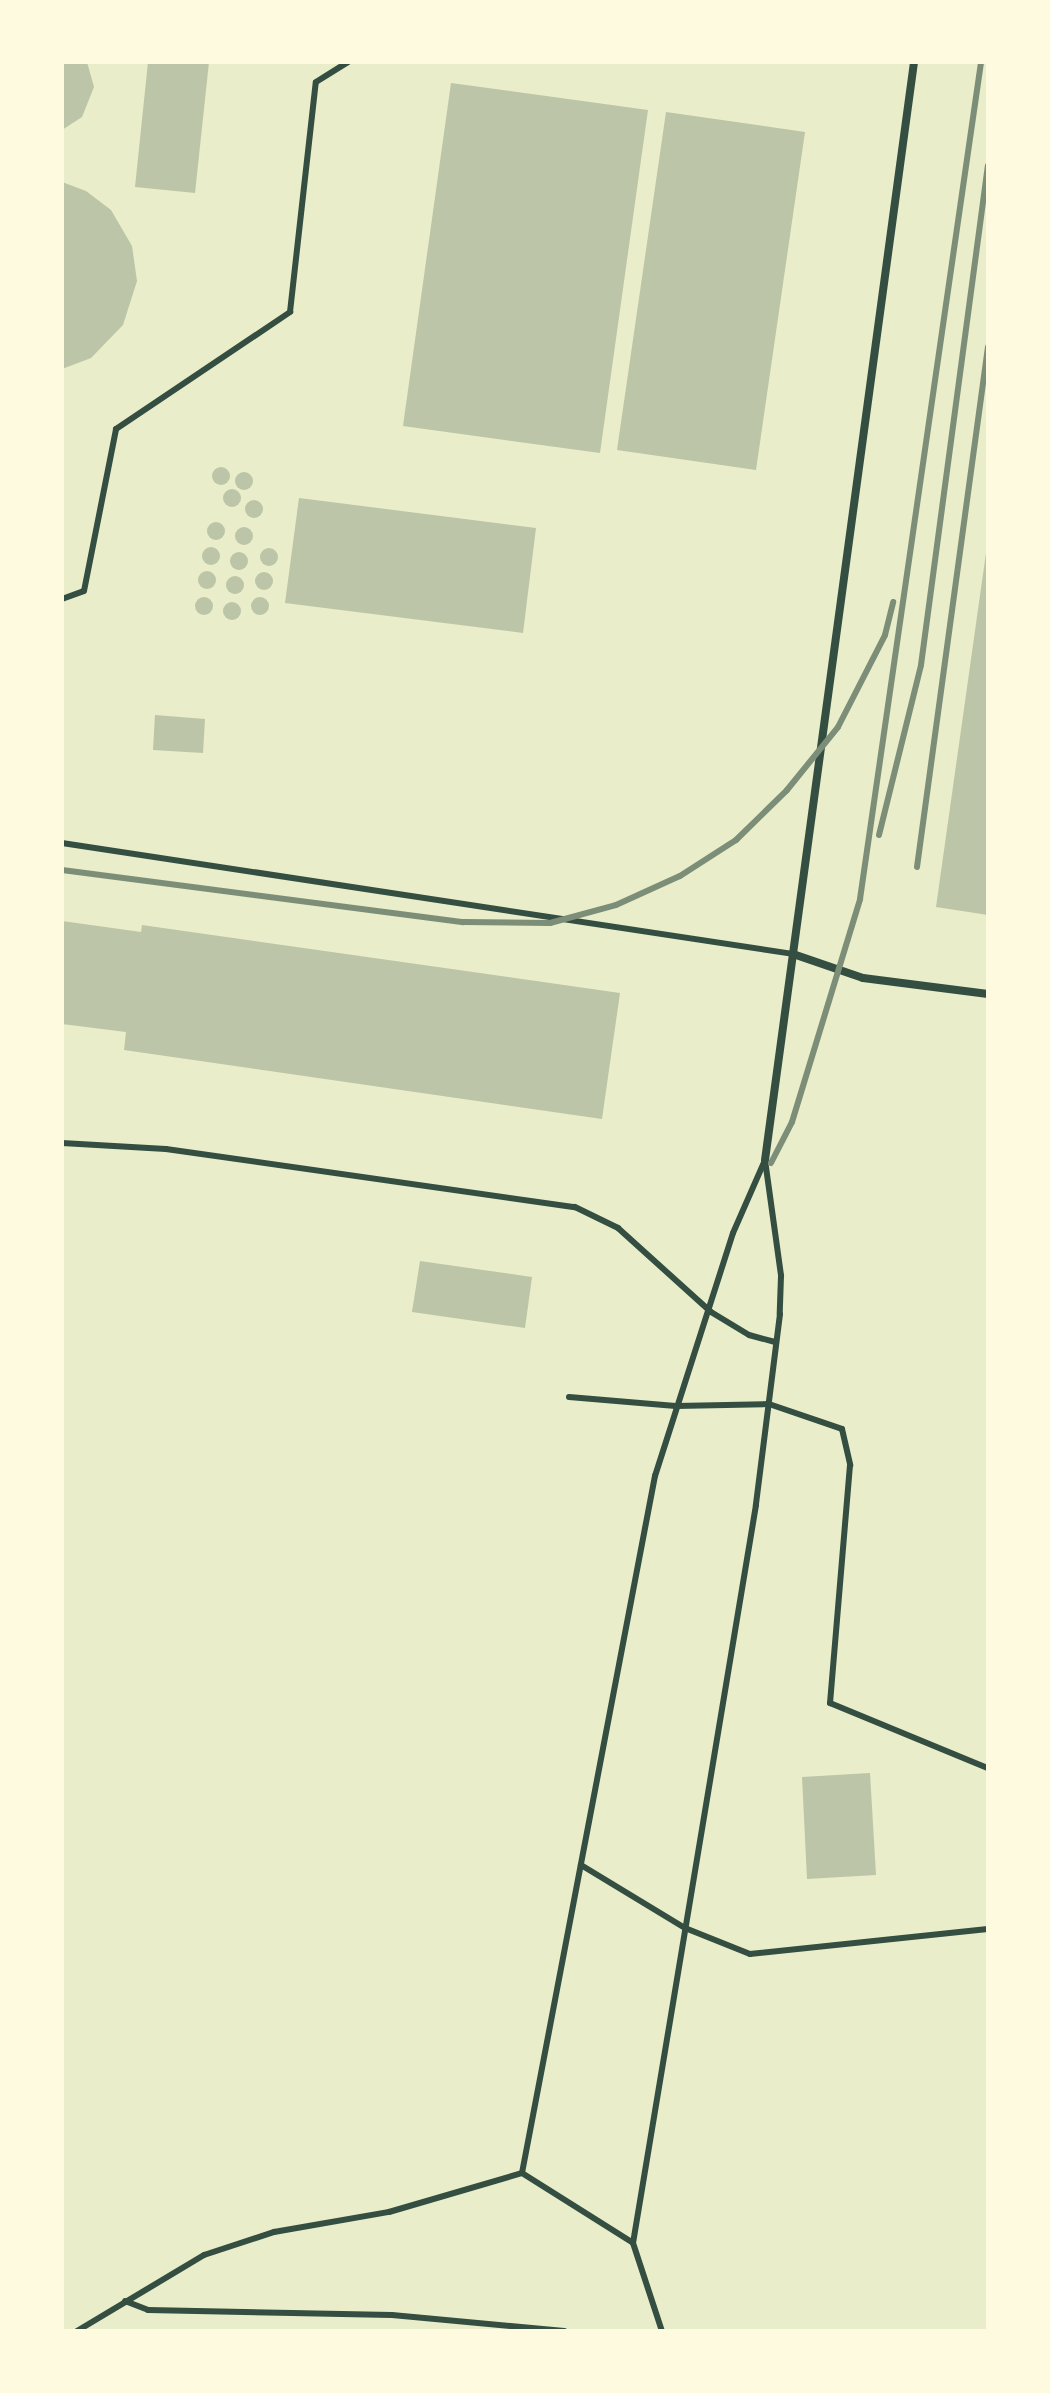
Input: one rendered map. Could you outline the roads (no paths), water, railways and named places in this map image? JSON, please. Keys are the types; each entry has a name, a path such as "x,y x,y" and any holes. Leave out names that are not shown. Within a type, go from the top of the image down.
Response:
{"street":[{"path":"765,1160 914,62"},
{"path":"793,954 863,978 988,994"}],"lane":[{"path":"62,599 84,591 116,429 290,312 316,82 348,62"},
{"path":"62,843 793,954"},
{"path":"62,1143 166,1149 575,1207 618,1228 711,1312 749,1335 776,1342"},
{"path":"522,2173 655,1476 676,1406 711,1312 733,1233 765,1160"},
{"path":"662,2331 633,2243 769,1404 781,1276 765,1160"},
{"path":"569,1397 676,1406 769,1404 842,1429 850,1465 830,1703 988,1768"},
{"path":"581,1865 685,1928 750,1954 988,1929"},
{"path":"77,2331 204,2255 274,2232 389,2212 522,2173 633,2243"},
{"path":"125,2301 148,2310 392,2315 564,2331"}],"railway":[{"path":"771,1163 792,1122 860,899 981,62"},
{"path":"879,835 921,665 988,165"},
{"path":"917,867 988,347"},
{"path":"62,870 464,922 550,923 616,905 680,876 736,840 787,790 838,727 885,635 893,602"}]}
